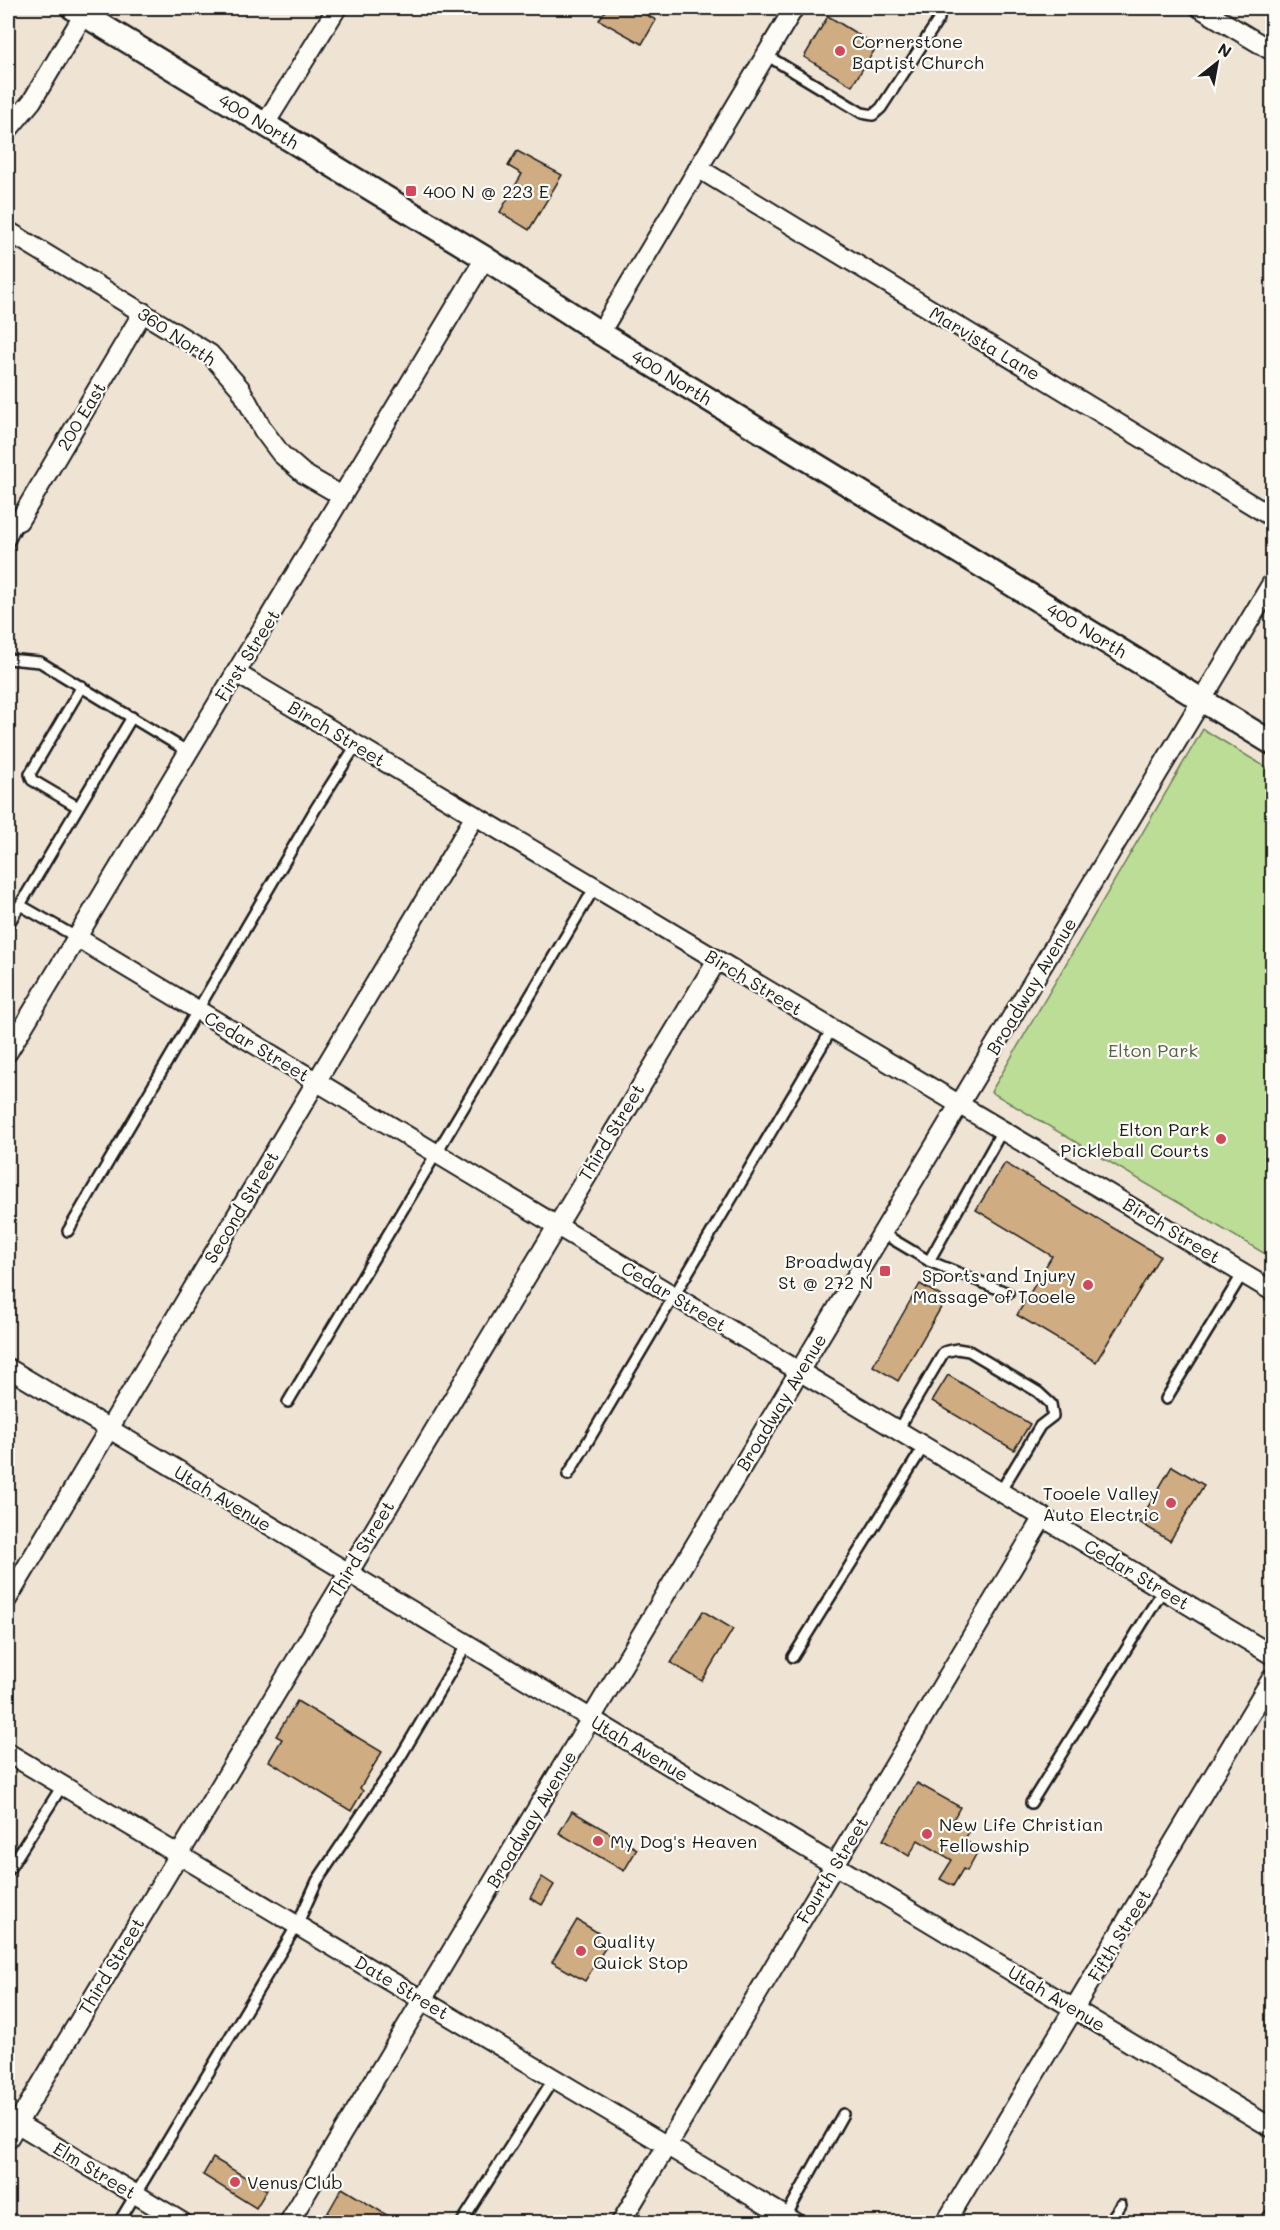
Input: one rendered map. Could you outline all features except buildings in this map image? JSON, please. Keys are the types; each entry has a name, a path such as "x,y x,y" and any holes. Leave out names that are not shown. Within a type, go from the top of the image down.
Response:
{"street":[{"path":"265,124 337,8"},
{"path":"600,333 795,8"},
{"path":"1200,8 1272,51"},
{"path":"8,130 32,101 78,11"},
{"name":"400 North","path":"78,11 485,258 600,333 1272,743"},
{"name":"Marvista Lane","path":"698,168 1272,517"},
{"name":"360 North","path":"8,231 210,354 240,388 263,430 281,454 304,474 342,496"},
{"name":"First Street","path":"8,1052 485,258"},
{"name":"200 East","path":"19,521 143,312"},
{"name":"Broadway Avenue","path":"289,2223 1272,583"},
{"name":"Birch Street","path":"236,673 1272,1291"},
{"name":"Second Street","path":"8,1598 475,816"},
{"name":"Cedar Street","path":"76,937 1272,1655"},
{"name":"Third Street","path":"11,2127 178,1855 555,1225 717,960"},
{"name":"Utah Avenue","path":"8,1368 1272,2128"},
{"name":"Fourth Street","path":"621,2223 1043,1517"},
{"name":"Fifth Street","path":"946,2223 1272,1678"},
{"name":"Date Street","path":"8,1753 667,2145 787,2221"},
{"name":"Elm Street","path":"11,2127 135,2194 182,2223"},
{"path":"1270,2223 1272,2219"}],"lane":[{"path":"766,55 862,113 873,116 939,19 939,8"},
{"path":"8,543 19,521"},
{"path":"8,658 40,662 187,751"},
{"path":"78,807 32,780 30,774 82,686"},
{"path":"8,925 132,717"},
{"path":"68,1231 197,1010 357,744"},
{"path":"288,1402 595,887"},
{"path":"20,905 76,937"},
{"path":"568,1475 832,1029"},
{"path":"929,1261 1003,1129"},
{"path":"882,1233 929,1261 1008,1293"},
{"path":"1166,1399 1243,1273"},
{"path":"898,1430 944,1352 957,1349 969,1352 1038,1392 1051,1404 1053,1416 1040,1426 1000,1492"},
{"path":"793,1657 924,1446"},
{"path":"1031,1803 1163,1590"},
{"path":"119,2223 297,1925 317,1881 401,1756 467,1644"},
{"path":"8,1871 62,1786"},
{"path":"462,2223 554,2078"},
{"path":"787,2221 843,2114"},
{"path":"1109,2223 1121,2205"}],"green space":[{"name":"Elton Park","path":"1203,729 1272,771 1272,1258 991,1092"}],"place":[{"name":"Cornerstone Baptist Church","path":"840,51"},
{"name":"400 N @ 223 E","path":"411,191"},
{"name":"Elton Park Pickleball Courts","path":"1221,1139"},
{"name":"Broadway St @ 272 N","path":"885,1271"},
{"name":"Sports and Injury Massage of Tooele","path":"1088,1285"},
{"name":"Tooele Valley Auto Electric","path":"1171,1503"},
{"name":"New Life Christian Fellowship","path":"927,1834"},
{"name":"My Dog's Heaven","path":"598,1841"},
{"name":"Quality Quick Stop","path":"581,1951"},
{"name":"Venus Club","path":"235,2182"}]}
